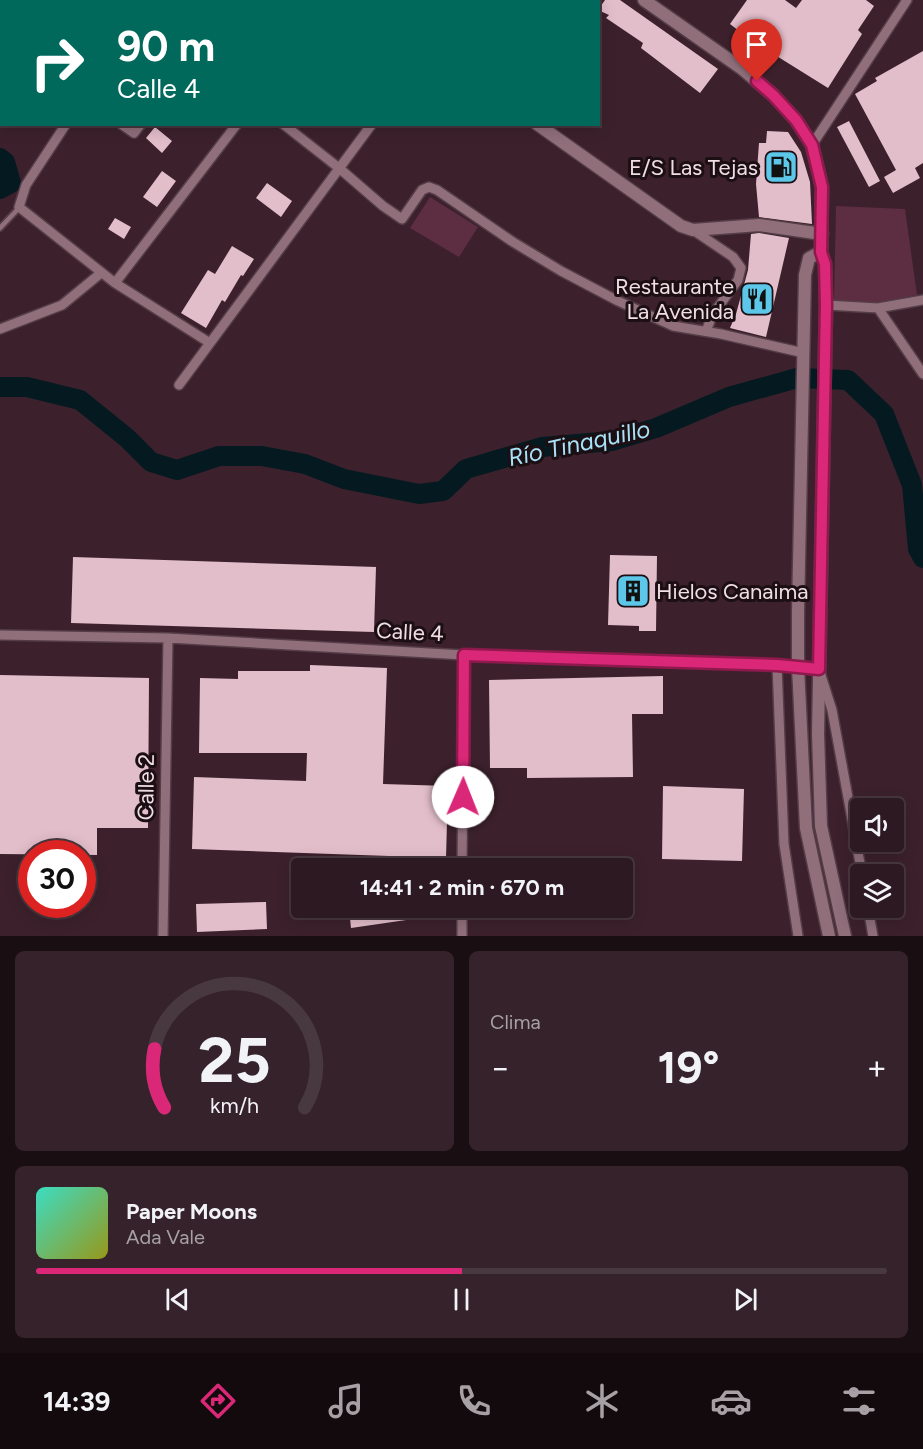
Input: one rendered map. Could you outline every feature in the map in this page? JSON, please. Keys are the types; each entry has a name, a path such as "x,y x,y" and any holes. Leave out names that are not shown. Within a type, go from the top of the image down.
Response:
{"street":[{"path":"644,0 741,68 765,88 796,120 812,145 822,187 821,252 825,264 826,305 818,734 821,826 845,936"},
{"path":"812,145 907,0"},
{"path":"65,126 26,185 19,207 115,283 210,343"},
{"path":"124,126 134,133 139,126"},
{"path":"115,283 235,126"},
{"path":"286,126 339,168 383,207 402,219 422,190 429,186 561,272 618,301 673,326 706,331 804,357"},
{"path":"179,386 370,126"},
{"path":"540,126 681,226 693,230 733,258 741,268 738,280 713,314 706,331"},
{"path":"693,230 759,225 822,234"},
{"path":"821,252 810,258 807,265 798,667 806,828 829,936"},
{"path":"0,329 62,305 101,273"},
{"path":"826,305 878,308 923,300"},
{"path":"878,308 923,374"},
{"name":"Calle 4","path":"0,635 168,638 464,655 777,665 819,669"},
{"name":"Calle 2","path":"163,936 168,638"},
{"path":"462,858 464,655"},
{"path":"777,665 784,844 798,936"},
{"path":"819,669 837,733 860,864"},
{"path":"462,918 462,936"},
{"path":"870,918 873,936"}],"lane":[{"path":"0,228 19,207"}],"shaded area":[{"path":"430,197 478,227 459,257 410,228"},
{"path":"836,206 905,209 917,295 875,303 834,300"}],"building":[{"path":"605,0 620,0 718,69 700,93 641,48 643,43 606,18 609,15 600,11"},
{"path":"747,0 785,0 796,8 802,0 866,0 874,6 858,30 862,34 828,88 767,50 766,52 730,24"},
{"path":"923,51 923,163 915,168 920,178 893,193 884,177 896,170 855,94 877,81 875,78"},
{"path":"849,121 880,181 869,187 837,127"},
{"path":"155,127 172,141 162,153 146,138"},
{"name":"E/S Las Tejas","path":"767,131 788,132 801,152 810,182 812,224 759,217 756,184 759,143 766,143"},
{"path":"162,171 176,181 157,207 143,197"},
{"path":"267,183 292,201 281,217 256,198"},
{"path":"115,218 131,227 124,239 108,229"},
{"name":"Restaurante La Avenida","path":"759,233 789,238 766,337 730,328 748,270 751,234"},
{"path":"232,246 254,259 243,276 241,275 225,302 222,300 206,328 181,313 208,270 215,274"},
{"name":"Hielos Canaima","path":"610,555 657,556 656,631 639,631 639,626 608,625"},
{"path":"73,557 376,567 374,632 71,623"},
{"path":"310,665 387,668 383,784 448,786 446,858 192,849 194,777 306,781 307,753 199,753 200,678 238,679 238,671 310,671"},
{"path":"0,675 149,678 148,828 97,828 97,855 96,840 18,840 18,854 0,854"},
{"path":"663,676 663,714 632,714 633,777 527,778 527,768 490,768 489,680"},
{"path":"663,786 744,789 742,861 662,859"},
{"path":"266,902 267,929 197,932 196,904"},
{"path":"350,918 420,918 351,928"}],"waterway":[{"name":"Río Tinaquillo","path":"0,158 5,162 11,183 0,189"},
{"name":"Río Tinaquillo","path":"0,387 27,387 80,400 127,438 151,462 177,470 219,456 262,456 305,464 344,479 419,494 443,491 466,469 542,447 612,441 656,428 729,397 797,378 848,380 884,414 912,485 918,549 923,558"}],"place":[{"name":"E/S Las Tejas","path":"781,167"},
{"name":"Restaurante La Avenida","path":"757,299"},
{"name":"Hielos Canaima","path":"633,591"}],"route":[{"path":"463,797 464,655 777,665 819,669 826,305 825,264 821,252 822,187 812,145 796,120 757,81"}]}
